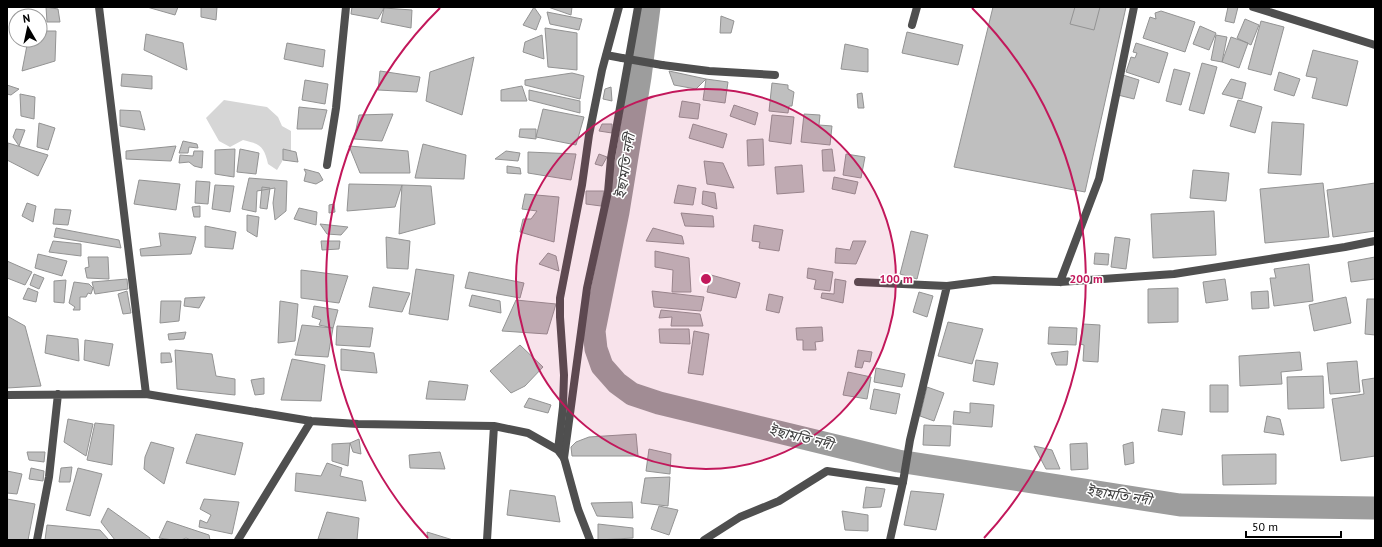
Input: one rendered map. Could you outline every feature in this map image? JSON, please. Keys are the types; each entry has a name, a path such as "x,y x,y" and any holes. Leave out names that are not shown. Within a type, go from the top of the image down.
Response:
{"street":[{"path":"99,7 146,394"},
{"path":"327,165 336,108 346,7"},
{"path":"558,450 563,407 564,375 560,298 582,185 589,135 606,55 619,7"},
{"path":"564,458 587,288 608,192 611,158 638,7"},
{"path":"912,25 917,7"},
{"path":"1060,282 1099,180 1134,7"},
{"path":"1253,7 1375,45"},
{"path":"606,55 662,65 709,71 775,75"},
{"path":"858,282 947,286 994,280 1060,282 1174,274 1375,241"},
{"path":"890,540 910,440 947,286"},
{"path":"37,540 49,476 58,394"},
{"path":"7,395 146,394 311,422 494,426 528,433 558,450 564,458 578,509 590,540"},
{"path":"238,540 311,422"},
{"path":"487,540 494,426"},
{"path":"704,540 740,517 779,501 827,471 903,481"}],"shaded area":[{"path":"224,100 267,107 278,117 282,126 291,131 291,157 283,160 277,170 268,164 263,150 254,143 243,140 230,147 219,141 206,118"}],"building":[{"path":"46,7 58,9 60,22 48,22 48,8"},
{"path":"147,7 178,7 175,15"},
{"path":"201,7 217,7 216,20 201,17"},
{"path":"352,7 384,8 378,19 351,14"},
{"path":"534,7 541,17 536,30 523,25"},
{"path":"548,7 572,7 571,15"},
{"path":"993,7 1126,7 1085,192 954,167"},
{"path":"1075,7 1100,7 1094,30 1070,24"},
{"path":"1228,7 1238,7 1234,23 1225,21"},
{"path":"384,8 412,10 411,28 381,22"},
{"path":"1161,11 1195,22 1185,52 1143,38 1150,17 1156,19 1155,13"},
{"path":"547,12 582,19 579,30 550,24"},
{"path":"721,16 734,21 731,33 720,33"},
{"path":"1245,19 1259,25 1251,45 1237,38"},
{"path":"1261,21 1284,27 1271,75 1248,69"},
{"path":"1200,26 1216,33 1209,50 1193,44"},
{"path":"545,28 577,33 577,70 548,67"},
{"path":"48,31 56,31 55,61 22,71 26,48 48,48"},
{"path":"907,32 963,45 958,65 902,53"},
{"path":"146,34 183,43 187,70 144,50"},
{"path":"542,35 544,59 523,52 525,42"},
{"path":"1216,35 1227,37 1222,62 1211,60"},
{"path":"1231,37 1248,43 1239,68 1222,62"},
{"path":"287,43 325,50 323,67 284,59"},
{"path":"1136,43 1168,53 1159,83 1126,72 1131,57 1135,58 1137,53 1133,52"},
{"path":"845,44 868,49 868,72 841,69"},
{"path":"1313,50 1358,61 1347,106 1312,98 1317,78 1306,76"},
{"path":"474,57 462,115 426,101 430,72"},
{"path":"1202,63 1217,67 1204,114 1189,110"},
{"path":"1174,69 1190,73 1181,105 1166,101"},
{"path":"380,71 420,77 417,92 378,90"},
{"path":"669,71 706,79 696,89 674,85"},
{"path":"1279,72 1300,79 1294,96 1274,90"},
{"path":"572,73 584,76 580,99 525,85 525,80"},
{"path":"122,74 152,76 152,89 121,86"},
{"path":"1123,75 1139,80 1134,99 1118,95"},
{"path":"706,79 728,82 725,103 703,100"},
{"path":"1231,79 1246,83 1242,99 1222,94"},
{"path":"305,80 328,84 325,104 302,100"},
{"path":"772,83 788,85 788,89 794,92 792,106 789,106 788,113 769,111"},
{"path":"7,85 19,89 11,95 7,94"},
{"path":"522,86 527,101 501,101 501,90"},
{"path":"611,87 612,101 603,99 605,89"},
{"path":"529,90 580,101 580,113 529,100"},
{"path":"862,93 864,108 858,108 857,94"},
{"path":"20,94 35,97 34,119 21,116"},
{"path":"1238,100 1262,107 1255,133 1230,126"},
{"path":"682,101 700,104 698,119 679,117"},
{"path":"734,105 758,113 755,125 730,116"},
{"path":"299,107 327,110 322,129 297,129"},
{"path":"543,109 584,117 576,145 536,137"},
{"path":"120,110 140,111 145,130 120,126"},
{"path":"393,114 382,141 354,139 359,115"},
{"path":"804,114 820,115 819,125 832,126 830,145 801,142"},
{"path":"772,115 794,117 791,144 769,141"},
{"path":"1272,122 1304,124 1301,175 1268,173"},
{"path":"39,123 55,128 48,150 37,147"},
{"path":"602,124 612,124 612,133 599,131"},
{"path":"693,124 727,134 723,148 689,138"},
{"path":"16,129 25,130 19,146 13,137"},
{"path":"520,129 536,129 536,139 519,137"},
{"path":"763,139 764,165 748,166 747,140"},
{"path":"183,141 197,144 198,148 189,147 188,153 179,153"},
{"path":"8,143 48,155 38,176 7,160"},
{"path":"423,144 466,155 464,179 415,178"},
{"path":"176,146 171,161 126,159 126,151"},
{"path":"349,146 408,151 410,173 360,173"},
{"path":"235,149 234,177 215,174 215,150"},
{"path":"240,149 259,153 256,174 237,172"},
{"path":"283,149 296,152 298,162 283,160"},
{"path":"832,149 835,171 823,171 822,150"},
{"path":"194,151 203,151 202,168 194,166 189,162 179,163 180,155 193,156"},
{"path":"506,151 520,153 518,161 495,159"},
{"path":"528,152 576,154 571,180 528,173"},
{"path":"599,154 607,157 602,166 595,164"},
{"path":"846,154 865,157 861,178 843,175"},
{"path":"704,161 723,163 734,188 707,184"},
{"path":"802,165 804,192 777,194 775,167"},
{"path":"507,166 520,168 521,174 507,173"},
{"path":"304,169 319,173 323,180 316,184 304,181 306,173"},
{"path":"1193,170 1229,173 1226,201 1190,198"},
{"path":"834,177 858,182 855,194 832,189"},
{"path":"249,178 287,181 286,211 275,220 273,203 275,188 257,191 256,212 242,209"},
{"path":"139,180 180,184 176,210 134,204"},
{"path":"196,181 210,182 208,204 195,203"},
{"path":"1323,183 1329,237 1265,243 1260,189"},
{"path":"1375,183 1375,231 1333,237 1327,190"},
{"path":"349,184 402,185 395,207 347,211"},
{"path":"215,185 234,186 230,212 212,209"},
{"path":"402,185 431,186 435,224 399,234"},
{"path":"678,185 696,188 693,205 674,203"},
{"path":"262,187 270,188 267,209 260,208"},
{"path":"586,191 604,191 601,206 586,204"},
{"path":"703,191 715,193 717,209 702,204"},
{"path":"525,194 559,197 554,242 520,232 523,219 531,219 537,211 522,209"},
{"path":"27,203 36,206 33,222 22,216"},
{"path":"334,204 335,212 329,213 329,205"},
{"path":"200,206 200,217 194,217 192,207"},
{"path":"299,208 317,212 316,225 294,219"},
{"path":"55,209 71,210 68,225 53,224"},
{"path":"1214,211 1216,255 1153,258 1151,214"},
{"path":"681,213 713,216 714,227 685,226"},
{"path":"247,215 259,217 257,237 247,231"},
{"path":"320,224 348,227 341,235 327,234"},
{"path":"754,225 783,230 779,251 759,248 760,242 752,241"},
{"path":"205,226 236,232 233,249 205,247"},
{"path":"56,228 119,240 121,248 54,237"},
{"path":"653,228 682,236 684,244 646,241"},
{"path":"911,231 928,235 917,279 900,274"},
{"path":"159,233 196,237 191,254 141,256 140,249 161,246"},
{"path":"386,237 410,241 408,269 387,268"},
{"path":"1115,237 1130,239 1126,269 1111,267"},
{"path":"53,241 81,244 81,256 49,252"},
{"path":"321,241 340,241 339,249 322,250"},
{"path":"853,241 866,241 856,264 835,263 836,248 850,250"},
{"path":"655,251 689,258 691,292 672,292 673,270 655,267"},
{"path":"548,253 556,256 559,271 539,264"},
{"path":"1095,253 1109,254 1108,265 1094,264"},
{"path":"38,254 67,261 62,276 35,268"},
{"path":"88,257 108,257 109,279 87,278 85,268 89,267"},
{"path":"1375,257 1375,279 1351,282 1348,262"},
{"path":"7,261 32,272 25,285 7,278"},
{"path":"1309,264 1313,301 1274,306 1270,278 1276,278 1274,269"},
{"path":"808,268 833,272 830,291 814,289 816,280 807,278"},
{"path":"416,269 454,275 448,320 409,314"},
{"path":"301,270 348,276 339,303 301,298"},
{"path":"469,272 524,283 520,298 465,288"},
{"path":"34,274 44,278 39,289 30,285"},
{"path":"711,275 740,283 736,298 707,292"},
{"path":"127,279 128,289 95,294 92,282"},
{"path":"835,279 846,281 843,303 821,298 822,293 834,294"},
{"path":"1225,279 1228,300 1206,303 1203,282"},
{"path":"66,280 64,303 54,302 54,281"},
{"path":"74,282 89,284 93,288 91,294 88,293 86,297 80,297 80,310 73,310 75,307 69,303"},
{"path":"373,287 410,293 402,312 369,307"},
{"path":"28,288 38,292 36,302 23,299"},
{"path":"1178,288 1178,322 1148,323 1148,289"},
{"path":"127,291 131,313 123,314 118,294"},
{"path":"652,291 704,297 701,311 654,307"},
{"path":"1268,291 1269,308 1252,309 1251,292"},
{"path":"919,292 933,296 927,317 913,312"},
{"path":"769,294 783,297 779,313 766,310"},
{"path":"472,295 500,301 501,313 469,306"},
{"path":"205,297 199,308 184,306 185,298"},
{"path":"1346,297 1351,323 1314,331 1309,305"},
{"path":"1367,299 1375,299 1375,335 1365,334"},
{"path":"516,300 556,304 547,334 502,331"},
{"path":"161,301 181,301 179,321 160,323"},
{"path":"280,301 298,304 295,341 278,343"},
{"path":"314,306 338,310 333,328 319,325 321,320 312,317"},
{"path":"661,310 700,314 703,326 671,326 672,317 659,318"},
{"path":"7,316 25,326 41,386 7,388"},
{"path":"948,322 983,329 972,364 938,356"},
{"path":"1083,324 1100,325 1098,362 1083,361 1084,345 1080,344"},
{"path":"302,325 333,328 328,357 295,355"},
{"path":"337,326 373,328 370,347 336,345"},
{"path":"822,327 823,341 815,342 816,350 803,350 803,340 797,340 796,328"},
{"path":"1049,327 1077,328 1076,345 1048,344"},
{"path":"659,329 689,329 690,344 660,343"},
{"path":"694,331 709,334 703,375 688,373"},
{"path":"186,332 184,339 169,340 168,334"},
{"path":"47,335 78,339 79,361 45,353"},
{"path":"85,340 113,344 109,366 84,360"},
{"path":"520,345 543,367 525,386 511,393 490,371"},
{"path":"341,349 374,353 377,373 341,370"},
{"path":"175,350 212,354 216,376 235,379 235,395 177,389"},
{"path":"858,350 872,352 870,362 864,361 862,368 855,367"},
{"path":"1068,351 1067,365 1056,365 1051,353"},
{"path":"1300,352 1302,370 1281,372 1282,384 1240,386 1239,356"},
{"path":"161,353 170,353 172,362 161,363"},
{"path":"292,359 325,365 321,401 281,400"},
{"path":"976,360 998,363 994,385 973,381"},
{"path":"1357,361 1360,392 1330,394 1327,363"},
{"path":"876,368 905,374 902,387 874,382"},
{"path":"848,372 871,377 867,399 843,395"},
{"path":"1323,376 1324,408 1288,409 1287,377"},
{"path":"264,378 264,394 255,395 251,380"},
{"path":"1375,378 1375,456 1341,461 1332,399 1364,394 1362,380"},
{"path":"429,381 468,385 465,400 426,399"},
{"path":"1210,385 1228,385 1228,412 1210,412"},
{"path":"927,387 944,393 934,421 920,416"},
{"path":"874,389 900,394 896,414 870,409"},
{"path":"529,398 551,405 548,413 524,407"},
{"path":"970,403 994,405 992,427 953,424 954,411 970,413"},
{"path":"1162,409 1185,412 1182,435 1158,431"},
{"path":"1267,416 1280,419 1284,435 1264,432"},
{"path":"68,419 93,424 86,456 64,442"},
{"path":"95,423 114,425 112,465 87,460"},
{"path":"924,425 951,426 950,446 923,445"},
{"path":"196,434 243,443 235,475 186,463"},
{"path":"636,434 638,456 572,456 571,447 576,442 589,437"},
{"path":"359,439 361,454 353,452 350,443"},
{"path":"151,442 174,448 164,484 144,469 145,457"},
{"path":"1133,442 1134,463 1125,465 1123,445"},
{"path":"350,443 348,466 332,461 332,444"},
{"path":"1087,443 1088,469 1071,470 1070,444"},
{"path":"1034,446 1052,450 1060,469 1046,469"},
{"path":"649,449 671,454 670,474 646,471"},
{"path":"27,452 45,452 44,462 29,460"},
{"path":"440,452 445,469 410,468 409,455"},
{"path":"1276,454 1276,484 1223,485 1222,455"},
{"path":"327,463 342,468 340,476 362,481 366,501 295,491 296,473 321,476"},
{"path":"72,467 70,482 59,482 61,468"},
{"path":"31,468 44,471 43,481 29,479"},
{"path":"78,468 102,474 90,516 66,510"},
{"path":"7,471 22,474 17,494 7,493"},
{"path":"670,477 668,506 641,503 645,478"},
{"path":"866,487 885,489 881,507 863,508"},
{"path":"510,490 555,496 560,522 507,515"},
{"path":"911,491 944,494 936,530 904,525"},
{"path":"7,499 35,504 28,540 7,540"},
{"path":"204,499 239,502 232,534 199,527 200,520 207,523 211,515 200,509"},
{"path":"632,502 633,518 597,516 591,503"},
{"path":"659,506 678,510 669,535 651,529"},
{"path":"108,508 150,538 150,540 115,540 101,522"},
{"path":"842,511 868,515 868,531 845,530"},
{"path":"327,512 359,518 357,540 318,539"},
{"path":"167,521 209,535 210,540 191,540 186,538 181,540 173,540 159,538"},
{"path":"598,524 633,528 633,538 598,540"},
{"path":"47,525 100,530 109,540 45,540"},
{"path":"427,532 453,540 428,540"}],"waterway":[{"name":"ইছামতি নদী","path":"649,7 640,77 618,212 594,331 596,349 602,366 617,383 632,394 659,403 898,461 1180,505 1375,508"}]}
